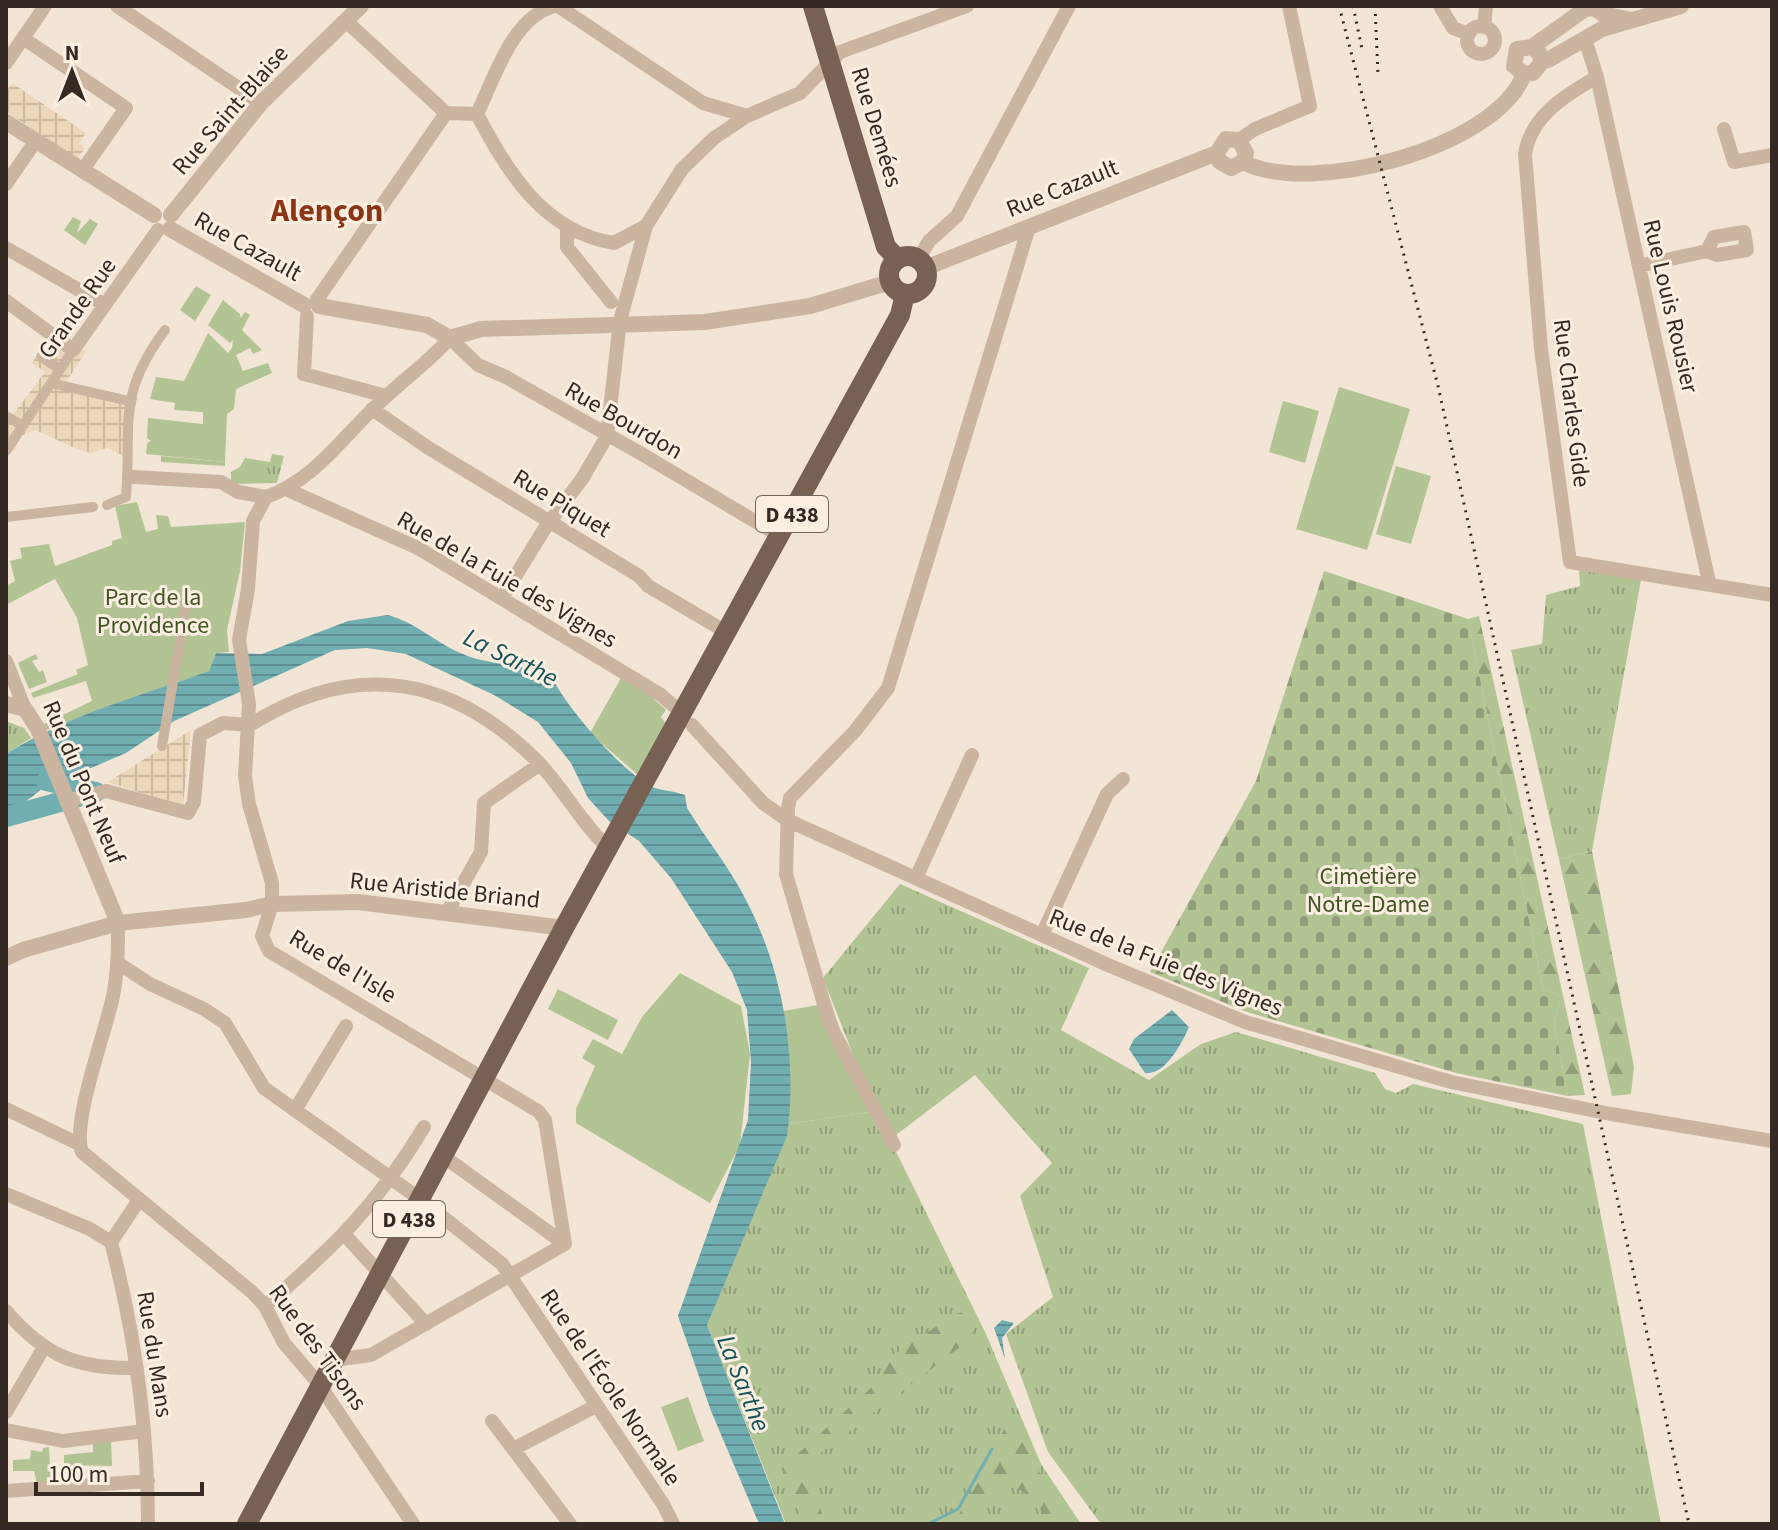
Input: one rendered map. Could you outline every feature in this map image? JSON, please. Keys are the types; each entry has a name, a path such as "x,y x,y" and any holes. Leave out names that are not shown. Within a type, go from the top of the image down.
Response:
{"main road":[{"name":"Rue Demées","path":"813,6 886,247 914,263"},
{"path":"914,263 923,287 898,288 890,269 914,263"},
{"name":"D 438","path":"247,1524 564,928 900,315 898,288"}],"street":[{"path":"6,63 45,6"},
{"path":"117,6 261,103"},
{"name":"Rue Saint-Blaise","path":"163,223 261,103 361,6"},
{"path":"477,114 518,32 539,10 556,6 712,108 747,116"},
{"path":"502,598 582,479 607,436 619,326 646,226 682,169 714,138 747,116 800,93 840,52 938,11 967,6"},
{"path":"914,263 929,241 961,208 1069,6"},
{"name":"Rue Cazault","path":"914,263 1002,239 1217,153 1226,139 1239,140 1255,129 1310,106 1289,6"},
{"path":"1440,6 1453,28 1469,34"},
{"path":"1486,6 1493,48 1487,53"},
{"path":"1217,153 1226,167 1243,162 1259,170 1315,172 1406,157 1445,141 1490,114 1519,89 1515,53 1532,51 1585,9 1632,20 1681,6"},
{"path":"1469,34 1476,28 1548,60 1585,39 1598,14"},
{"path":"347,22 446,113 477,114"},
{"path":"1469,34 1472,50 1487,53 1519,69 1537,71 1532,51"},
{"path":"23,38 126,108 82,171"},
{"name":"Rue Louis Rousier","path":"1585,39 1597,77 1709,582"},
{"name":"Rue Charles Gide","path":"1597,77 1537,120 1528,134 1525,154 1541,349 1570,562 1709,582 1772,595"},
{"path":"712,108 714,138"},
{"path":"386,396 304,374 312,307 446,113"},
{"path":"477,114 512,174 547,214 567,228 614,243 625,252 634,269"},
{"name":"Rue Cazault","path":"6,122 163,223 312,307 427,325 450,338"},
{"path":"1724,129 1734,162 1772,155"},
{"path":"1239,140 1246,153 1243,162"},
{"path":"6,184 35,142"},
{"name":"Grande Rue","path":"6,451 163,223"},
{"path":"614,243 646,226"},
{"path":"894,1145 828,1018 790,893 787,820 790,798 855,731 888,688 1017,258 1029,227"},
{"path":"567,228 567,247 611,302"},
{"path":"1002,239 1013,248 1017,258"},
{"path":"6,248 105,305"},
{"path":"1639,266 1707,251"},
{"path":"130,472 221,482 238,492 266,497 288,490 311,474 372,409 450,338 481,329 705,322 810,306 898,288"},
{"path":"6,301 73,350"},
{"path":"107,505 126,497 130,472 129,401 143,360 165,330"},
{"path":"53,337 41,357 60,369"},
{"name":"Rue Bourdon","path":"450,338 478,365 506,377 780,536"},
{"path":"51,383 129,401"},
{"name":"Rue Piquet","path":"372,409 728,633"},
{"path":"6,416 23,426"},
{"name":"Rue de la Fuie des Vignes","path":"288,490 418,548 661,695 675,707"},
{"path":"266,497 258,507 250,536 249,581 239,640 250,725 245,776 257,837 269,866 272,904"},
{"path":"6,517 93,507"},
{"path":"162,746 187,600"},
{"name":"Rue du Pont Neuf","path":"6,661 25,709 38,729 118,923"},
{"path":"63,794 106,791 188,813 194,802 200,735 223,723 250,725 278,707 320,690 370,682 411,687 444,696 482,715 540,764 612,840"},
{"path":"6,704 25,709"},
{"name":"Rue de la Fuie des Vignes","path":"692,725 763,803 787,820 1245,1022 1451,1082 1611,1114 1772,1141"},
{"path":"916,878 972,755"},
{"path":"446,914 481,852 484,803 540,764"},
{"path":"1042,935 1107,794 1123,779"},
{"name":"Rue Aristide Briand","path":"272,904 358,902 564,928"},
{"name":"Rue de l'Isle","path":"6,958 23,950 118,923 246,910 272,904"},
{"name":"Rue de l'Isle","path":"272,904 262,936 269,951 538,1111 545,1120 565,1244"},
{"path":"6,1109 79,1144 118,963 118,923"},
{"name":"Rue de l'École Normale","path":"118,963 150,984 204,1009 225,1023 264,1088 393,1179 502,1264 673,1524"},
{"path":"295,1110 346,1026"},
{"path":"265,1306 345,1235 393,1179 424,1127"},
{"name":"Rue des Tisons","path":"79,1144 90,1159 265,1306 284,1343 319,1384 413,1524"},
{"path":"334,1360 371,1355 565,1244 443,1156"},
{"path":"6,1194 90,1229 111,1242 139,1200"},
{"path":"345,1235 426,1324"},
{"name":"Rue du Mans","path":"111,1242 128,1305 137,1368 148,1481 148,1524"},
{"path":"6,1311 43,1349 81,1363 137,1368"},
{"path":"6,1412 43,1349"},
{"path":"513,1449 596,1406"},
{"path":"492,1421 570,1524"},
{"path":"6,1430 63,1441 144,1431"},
{"path":"6,1491 148,1481"}],"green space":[{"path":"73,217 81,221 77,233 90,219 98,224 85,245 64,230"},
{"path":"196,286 211,295 195,321 180,310"},
{"path":"223,300 241,318 245,312 250,315 242,330 262,350 253,354 250,348 236,355 243,371 268,363 272,373 236,389 234,409 227,414 225,462 146,454 147,443 151,441 147,438 148,418 203,424 203,412 174,410 175,403 150,399 156,377 184,381 208,333 228,353 232,348 233,340 230,343 208,325"},
{"path":"1339,387 1410,409 1367,550 1296,529"},
{"path":"1283,401 1319,411 1305,463 1269,452"},
{"path":"272,454 284,456 277,483 231,484 231,472 240,467 245,458 270,462"},
{"path":"161,456 225,462 225,466 161,462"},
{"path":"1396,466 1431,476 1411,544 1376,534"},
{"name":"Parc de la Providence","path":"137,502 146,532 158,529 156,515 168,516 171,527 245,522 240,571 227,630 229,652 216,653 209,671 46,730 44,724 92,701 86,681 33,698 31,693 78,674 76,670 88,665 77,618 55,579 6,605 6,586 15,581 10,561 22,558 20,548 49,544 55,566 112,545 112,541 122,538 115,506"},
{"path":"1579,569 1641,580 1592,851 1559,859 1511,650 1542,644 1546,595 1580,586"},
{"name":"Cimetière Notre-Dame","path":"1324,571 1468,619 1543,989 1561,996 1554,1023 1568,1096 1456,1073 1247,1012 1150,972 1256,781"},
{"path":"1479,616 1585,1095 1568,1096 1554,1023 1561,996 1543,989 1468,619"},
{"path":"36,654 38,659 32,661 39,672 43,670 47,682 29,689 18,663"},
{"path":"621,678 647,693 666,710 661,717 666,724 639,776 590,733"},
{"path":"6,721 24,728 31,738 6,754"},
{"path":"1592,851 1634,1067 1631,1094 1612,1096 1559,859"},
{"path":"900,884 1089,968 1061,1030 1149,1080 1201,1044 1236,1032 1375,1073 1385,1089 1396,1093 1413,1084 1583,1124 1661,1524 1101,1524 1048,1452 1006,1334 1053,1297 1020,1196 1052,1163 975,1075 896,1135 856,1062 823,978"},
{"path":"680,973 741,1006 750,1054 740,1145 710,1203 576,1123 576,1109 595,1066 582,1058 593,1039 622,1054 642,1017"},
{"path":"558,989 618,1020 608,1040 548,1009"},
{"path":"824,1004 876,1111 788,1124 789,1049 783,1011"},
{"path":"876,1111 986,1334 1041,1464 1081,1524 786,1524 707,1325 788,1124"},
{"path":"964,1312 973,1318 972,1338 813,1459 808,1472 822,1513 817,1521 805,1524 785,1484 782,1468 872,1387 892,1356 955,1314"},
{"path":"688,1397 704,1441 678,1451 661,1407"},
{"path":"1009,1417 1017,1421 1037,1469 1075,1524 1051,1524 1038,1506 1020,1490 1001,1486 982,1501 971,1524 941,1524 959,1514 988,1466"},
{"path":"111,1438 112,1466 64,1465 64,1455 93,1452 93,1440"},
{"path":"49,1447 51,1482 37,1483 34,1471 13,1471 13,1460 30,1459 31,1450 42,1452 43,1448"}],"shaded area":[{"path":"12,83 86,133 79,143 85,148 76,160 6,111 6,91"},
{"path":"65,339 86,352 66,382 137,398 124,456 107,448 91,453 77,449 35,430 21,436 14,451 6,449 6,424 45,372 32,363 46,341"},
{"path":"191,730 183,804 164,801 108,782"}],"water":[{"path":"388,615 465,655 551,675 581,720 628,770 655,788 685,795 687,808 734,878 760,929 778,986 789,1046 787,1136 707,1325 785,1524 760,1524 757,1519 711,1411 678,1316 748,1120 751,1062 747,1010 732,972 671,878 639,841 609,821 588,798 571,763 538,722 494,695 406,654 367,648 335,650 174,721 126,753 42,789 16,809 6,830 6,754 29,740 105,707 209,671 216,653 262,654 348,621"},
{"path":"1172,1010 1189,1027 1166,1064 1152,1073 1145,1073 1129,1049 1134,1039"},
{"path":"1002,1320 1014,1323 1002,1338 1005,1359 994,1328"}],"waterway":[{"name":"La Sarthe","path":"6,817 96,792 46,781"},
{"path":"928,1524 958,1509 992,1449"}],"railway":[{"path":"1339,6 1438,386 1689,1524"},
{"path":"1353,6 1362,49"},
{"path":"1375,6 1378,75"}],"district":[{"name":"Alençon","path":"327,210"}]}
